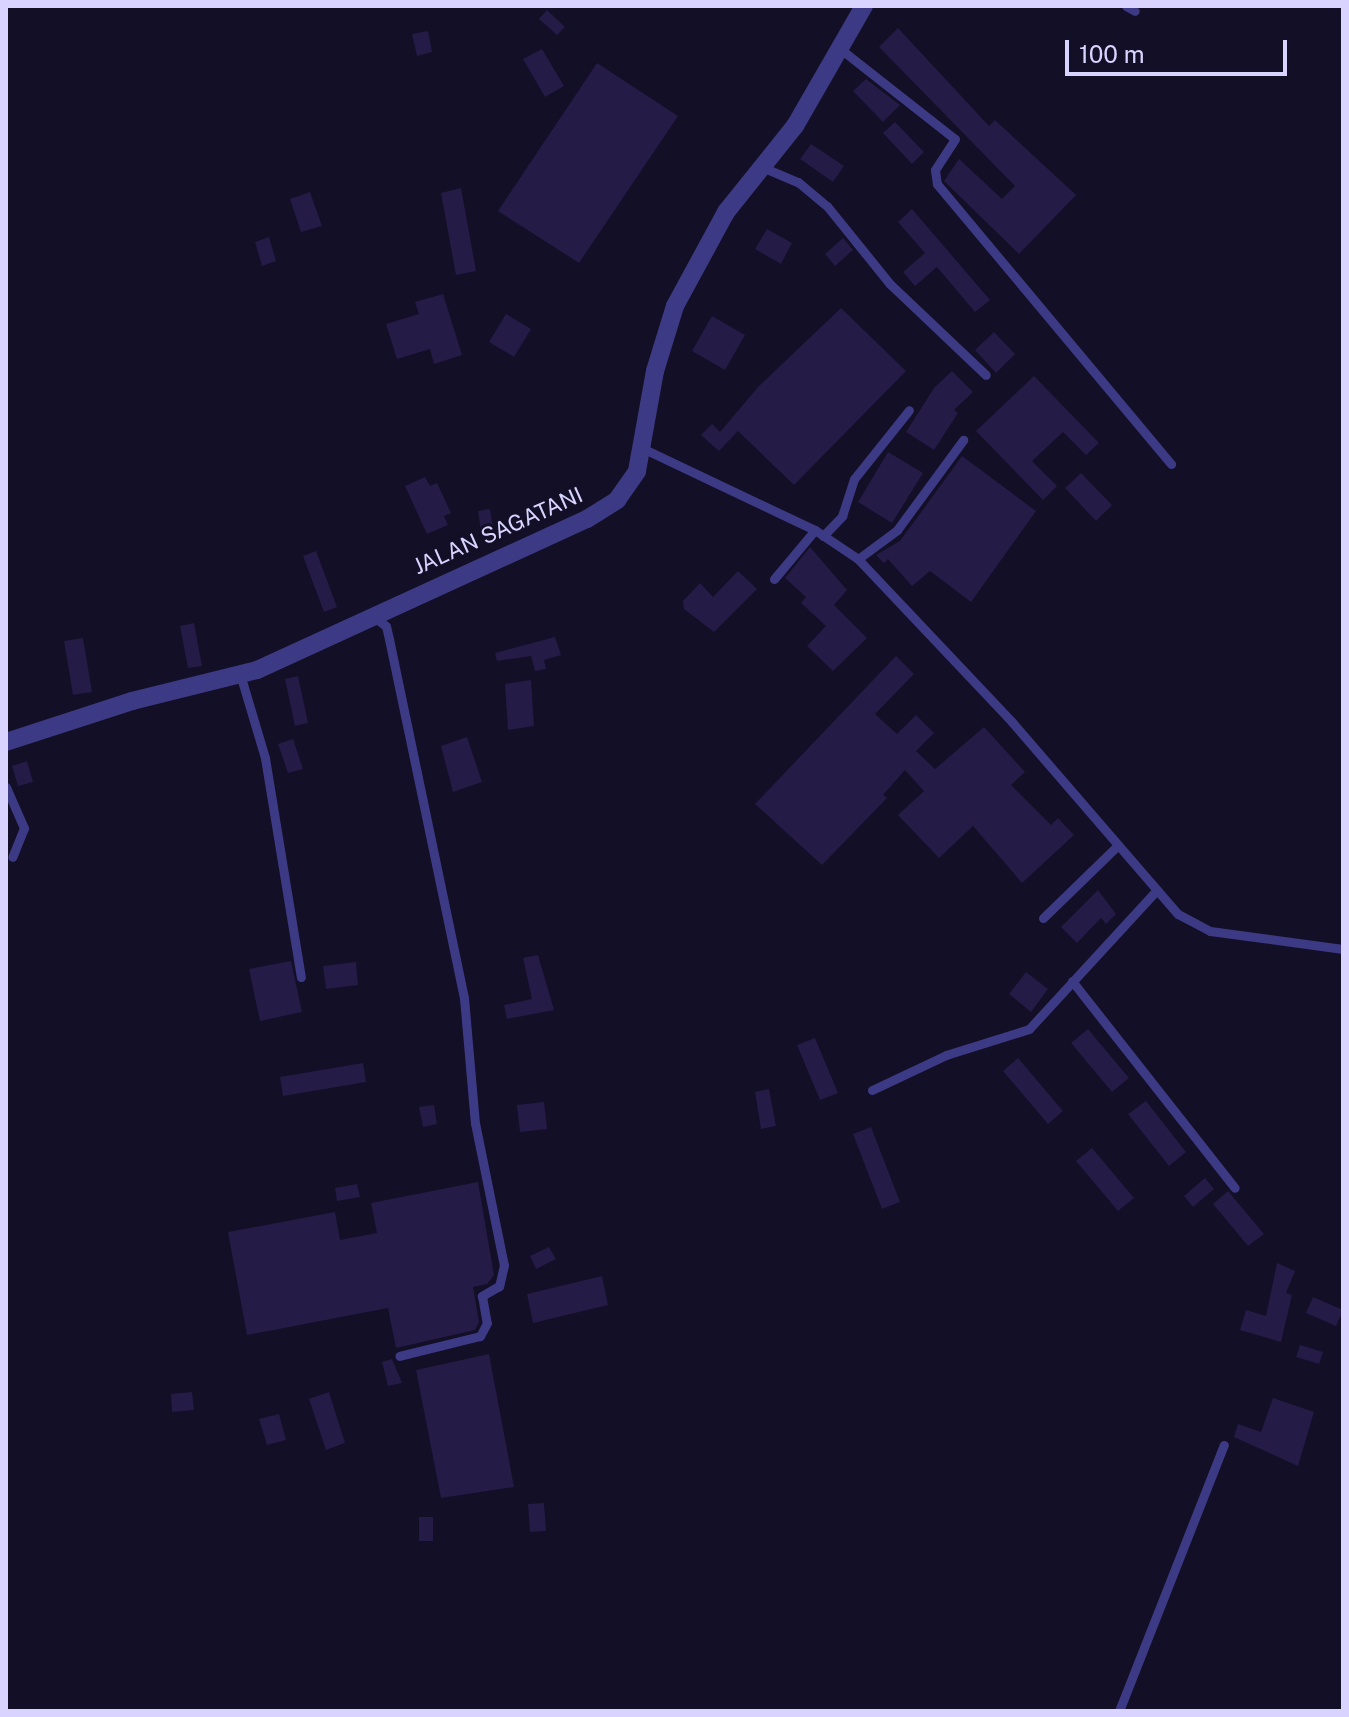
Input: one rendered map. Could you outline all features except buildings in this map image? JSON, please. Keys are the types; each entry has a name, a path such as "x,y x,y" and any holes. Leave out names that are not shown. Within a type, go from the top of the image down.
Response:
{"street":[{"name":"JALAN SAGATANI","path":"6,742 240,674 607,507 637,471 655,371 675,306 726,212 762,167 843,51 864,6"}],"lane":[{"path":"843,51 955,139 935,170 937,184 1171,464"},
{"path":"762,167 798,182 827,206 890,284 986,375"},
{"path":"774,579 819,533 842,516 854,479 909,410"},
{"path":"858,559 897,530 963,440"},
{"path":"642,448 819,533 858,559 1012,722 1178,914 1210,931 1343,949"},
{"path":"371,614 386,626 464,998 475,1123 504,1265 499,1286 482,1296 487,1323 480,1336 399,1356"},
{"path":"240,674 265,758 301,977"},
{"path":"6,787 24,828 12,857"},
{"path":"1043,918 1117,846"},
{"path":"872,1090 946,1055 1029,1029 1157,890"},
{"path":"1072,981 1235,1188"},
{"path":"1119,1711 1224,1445"}]}
